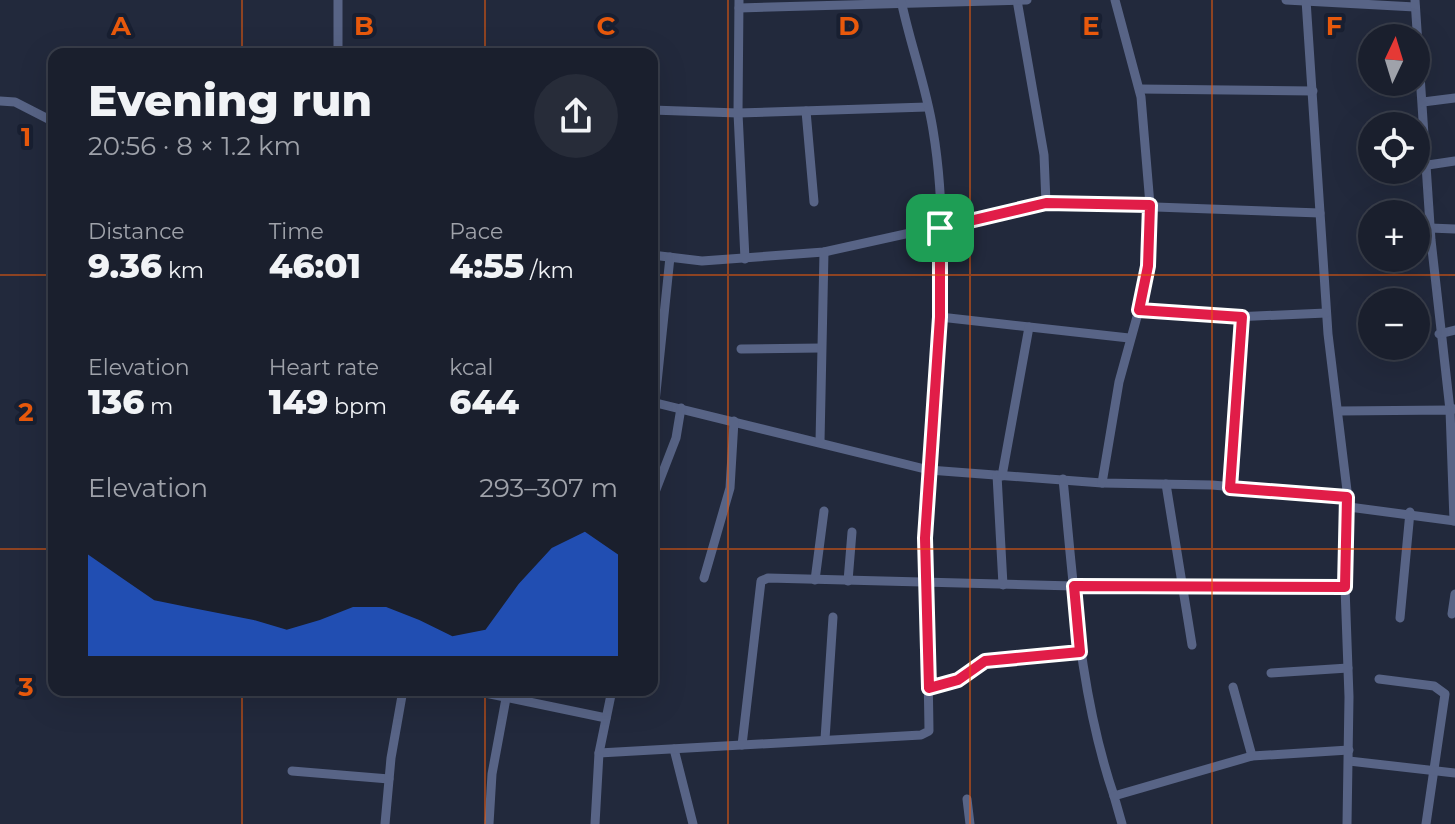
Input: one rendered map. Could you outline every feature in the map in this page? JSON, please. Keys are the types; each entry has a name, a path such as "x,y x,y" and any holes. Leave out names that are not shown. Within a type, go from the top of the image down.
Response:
{"street":[{"path":"338,0 338,48"},
{"path":"1017,0 1044,155 1046,203"},
{"path":"745,259 738,113 739,4 1027,0"},
{"path":"1102,483 1129,338 1139,310 1148,266 1150,205 1140,89 1115,0"},
{"path":"1286,0 1415,4 1424,112"},
{"path":"1306,1 1326,313 1348,502 1345,587 1349,756 1347,824"},
{"path":"599,753 926,735 929,731 929,470 940,317 940,228 933,130 918,57 901,2"},
{"path":"1140,89 1313,91"},
{"path":"1423,102 1455,98"},
{"path":"0,101 15,102 48,119"},
{"path":"658,110 738,113 927,107"},
{"path":"806,111 814,202"},
{"path":"1430,165 1455,161"},
{"path":"658,256 702,261 824,252 1046,203 1320,213"},
{"path":"658,403 929,470 1102,483 1230,488 1348,502 1454,521 1452,409 1439,334 1430,228 1455,229"},
{"path":"820,442 824,252"},
{"path":"658,359 670,257"},
{"path":"1139,310 1242,317 1326,313"},
{"path":"940,317 1129,338"},
{"path":"1230,488 1242,317"},
{"path":"1003,585 999,475 1029,327"},
{"path":"1439,334 1455,330"},
{"path":"741,349 821,348"},
{"path":"658,484 676,438 681,408"},
{"path":"1339,411 1452,409"},
{"path":"704,578 730,488 734,421"},
{"path":"1063,479 1080,652 1094,733 1122,824"},
{"path":"1166,484 1192,645"},
{"path":"815,580 824,511"},
{"path":"1400,618 1410,512"},
{"path":"848,581 852,532"},
{"path":"742,745 761,581 771,578 1003,585 1345,587"},
{"path":"1452,614 1455,594"},
{"path":"825,739 833,617"},
{"path":"929,688 958,680 985,661 1080,652"},
{"path":"1271,673 1348,668"},
{"path":"1379,679 1434,686 1445,694 1426,824"},
{"path":"1233,687 1252,756"},
{"path":"385,824 402,696"},
{"path":"489,824 492,774 506,696"},
{"path":"519,696 606,718"},
{"path":"595,824 599,753 611,696"},
{"path":"674,749 693,824"},
{"path":"1114,796 1252,756 1349,756 1455,773"},
{"path":"292,771 389,779"},
{"path":"967,799 970,824"}],"route":[{"path":"1046,203 1150,205 1148,266 1139,310 1242,317 1230,488 1347,497 1349,520 1345,587 1074,586 1080,652 985,661 958,680 929,688 925,538 940,317 940,228 1046,203"}]}
